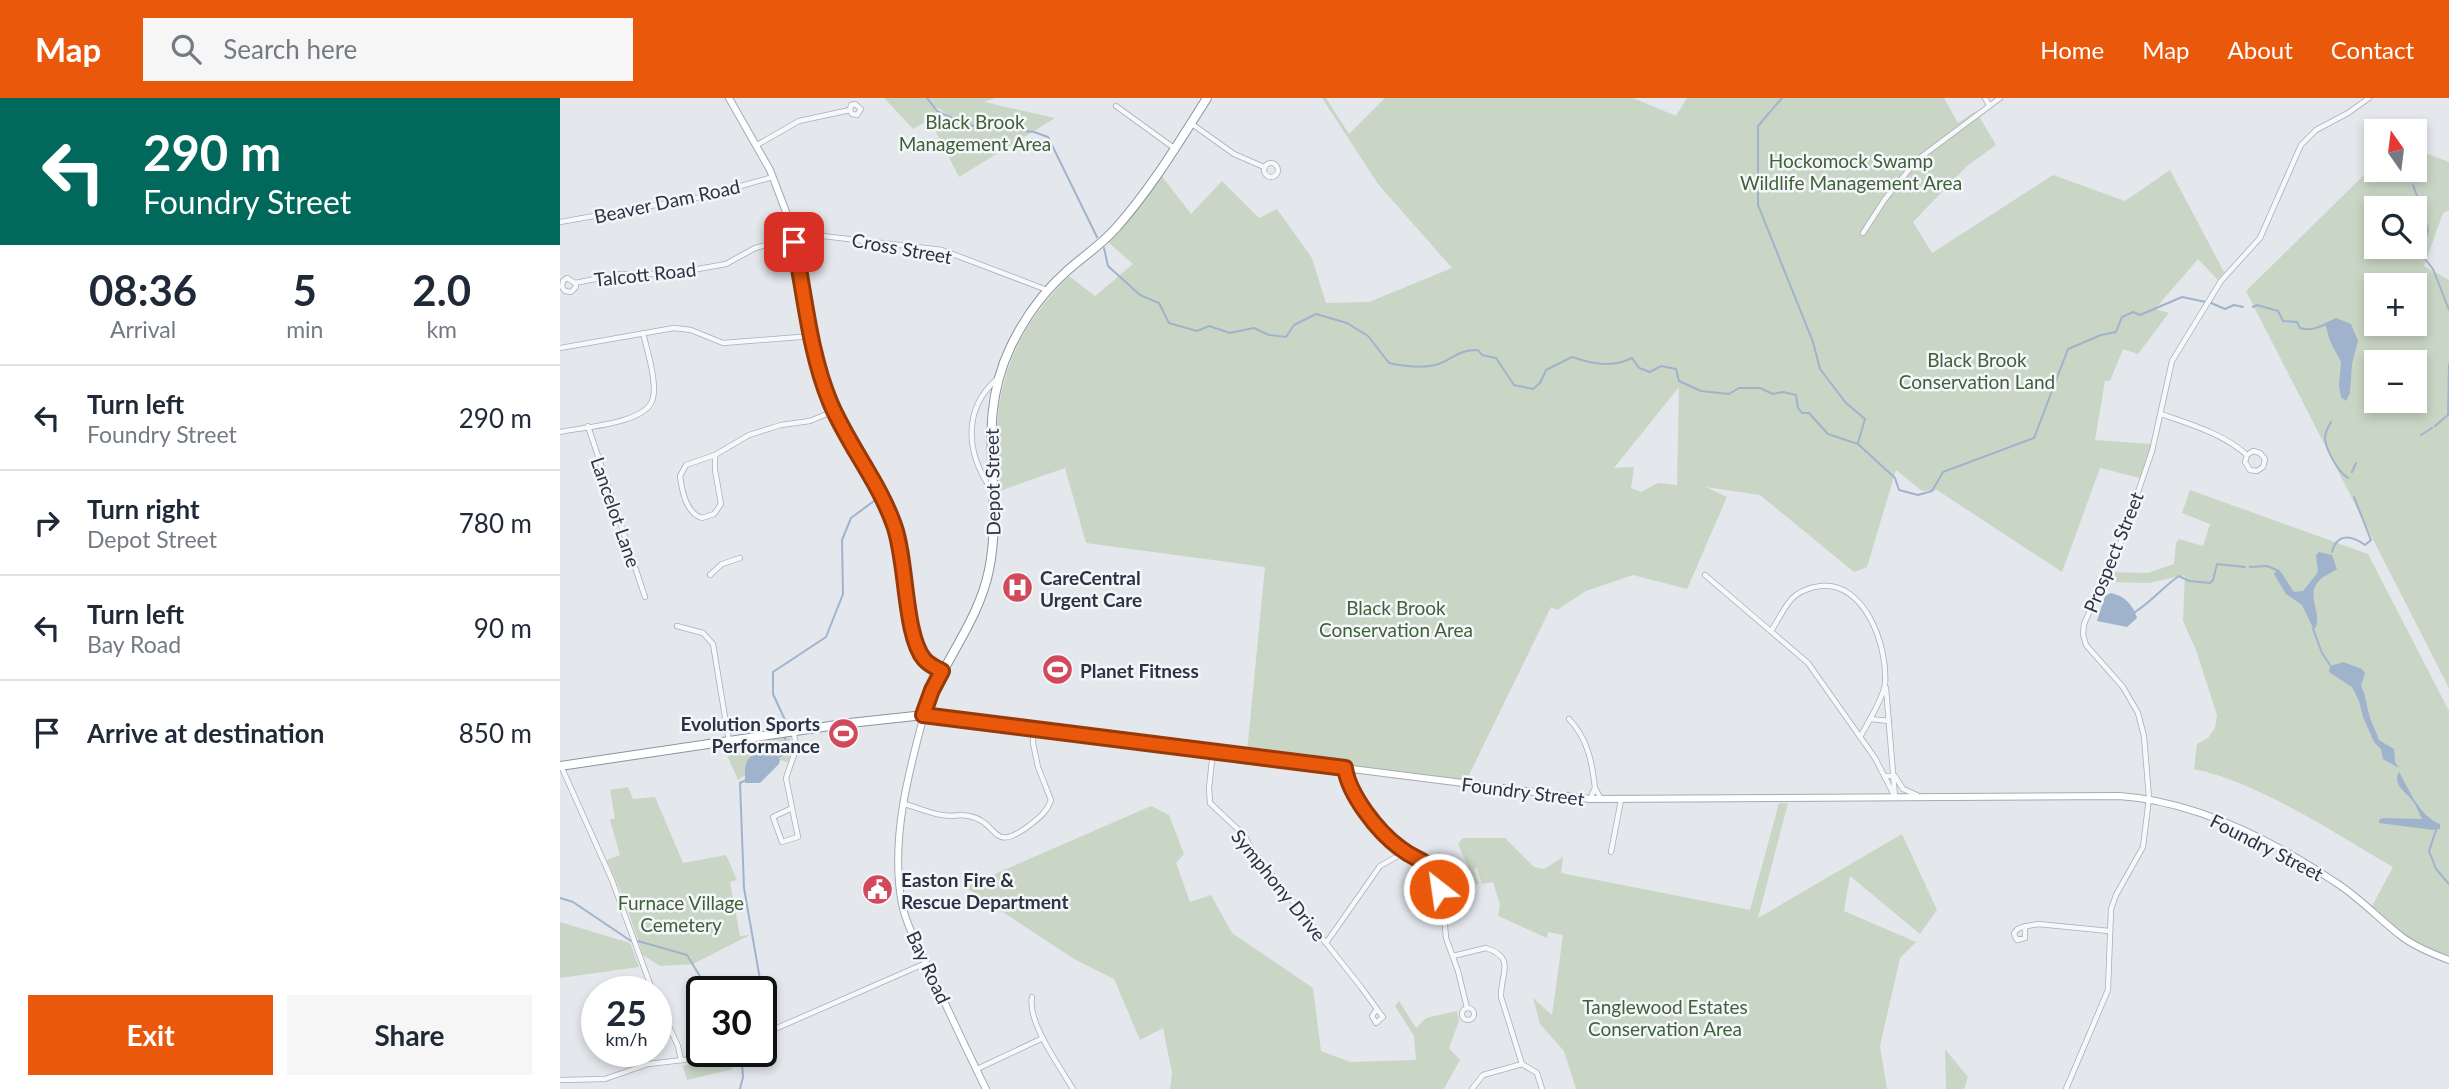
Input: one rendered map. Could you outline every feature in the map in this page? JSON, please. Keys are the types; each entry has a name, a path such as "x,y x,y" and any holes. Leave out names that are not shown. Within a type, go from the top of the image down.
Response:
{"highway":[{"name":"Depot Street","path":"923,715 932,690 967,628 986,583 995,534 990,429 999,377 1008,351 1021,326 1048,290 1113,231 1207,98"},
{"name":"Foundry Street","path":"560,765 923,715"}],"main road":[{"path":"729,98 773,177 793,238 823,383 834,411 894,523 902,552 910,615 918,649 925,660 942,671"},
{"name":"Foundry Street","path":"923,715 1601,800 2119,796 2149,798 2239,829 2281,850 2337,883 2403,938 2449,960"},
{"name":"Bay Road","path":"923,715 904,804 900,843 901,899 926,963 986,1089"}],"street":[{"path":"1985,98 1989,105"},
{"path":"1863,233 1885,199 1917,160 2000,98"},
{"name":"Prospect Street","path":"2066,1089 2107,993 2110,978 2109,931 2115,898 2144,843 2149,798 2145,744 2138,713 2123,687 2087,647 2083,631 2122,539 2152,451 2172,361 2223,278 2260,238 2298,149 2313,132 2369,98"},
{"path":"1116,106 1174,148"},
{"path":"757,145 799,121 850,110"},
{"path":"1191,123 1234,154 1264,167"},
{"name":"Beaver Dam Road","path":"560,222 701,197 773,177"},
{"name":"Cross Street","path":"793,238 827,236 938,250 1048,290"},
{"name":"Talcott Road","path":"575,283 620,274 665,274 722,265 755,248 793,238"},
{"path":"560,348 643,333 683,329 727,343 812,336"},
{"path":"560,432 638,416 651,405 654,398 653,384 643,333"},
{"path":"993,492 978,464 970,436 983,397 989,386 999,377"},
{"path":"715,455 721,504 714,514 702,518 691,512 688,506 680,476 686,466 715,455 744,437 781,425 810,421 834,411"},
{"path":"2161,414 2211,433 2247,455"},
{"name":"Lancelot Lane","path":"588,426 645,597"},
{"path":"2253,451 2260,453 2265,461 2263,467 2257,471 2248,468 2245,462 2247,455 2253,451"},
{"path":"710,575 722,564 740,558"},
{"path":"1705,575 1808,663 1860,737 1895,798"},
{"path":"1772,631 1790,602 1799,593 1823,586 1843,589 1862,605 1881,644 1895,798"},
{"path":"677,626 703,633 713,644 729,742"},
{"path":"1860,737 1885,687"},
{"path":"1569,719 1579,729 1587,747 1595,788 1601,800"},
{"path":"1870,719 1889,721"},
{"path":"904,804 942,815 975,817 1000,837 1017,835 1045,812 1051,800 1038,767 1033,727"},
{"path":"790,808 773,817 782,842 798,837 786,778 796,749 794,733"},
{"name":"Symphony Drive","path":"1213,751 1209,796 1213,808 1244,835 1252,850 1377,1009"},
{"path":"560,765 612,880 647,976"},
{"path":"1345,768 1349,786 1381,831 1401,849 1431,867 1443,903 1446,938 1467,1008"},
{"path":"1884,776 1895,776"},
{"path":"1895,776 1906,790 1924,798"},
{"path":"1590,799 1595,788"},
{"path":"1611,852 1621,800"},
{"path":"1326,943 1380,866 1396,857 1401,849"},
{"path":"2025,926 2050,923 2109,931"},
{"path":"1453,956 1486,948 1500,956 1505,963 1506,971 1500,986 1501,997 1522,1065"},
{"path":"777,1028 926,963"},
{"path":"1032,997 1030,1006 1043,1038 1073,1089"},
{"path":"672,1033 681,1060"},
{"path":"977,1069 1043,1038"},
{"path":"560,1080 606,1079 648,1064 686,1059"},
{"path":"1472,1089 1483,1075 1522,1065 1537,1073 1542,1089"}],"green space":[{"name":"Black Brook Management Area","path":"884,98 995,98 984,102 1055,118 959,177 936,132 947,114 938,108 931,119 913,129"},
{"path":"1322,98 1326,98 1349,134 1385,98 1633,98 1676,116 1687,98 1944,98 1958,123 1976,111 1996,145 1967,166 1913,222 1932,253 2053,175 2125,201 2170,170 2224,272 2218,280 2198,259 2155,309 2169,313 2138,354 2123,349 2110,381 2105,381 2095,440 2152,444 2140,478 2100,468 2062,572 1937,490 1922,491 1896,470 1867,567 1854,572 1760,495 1706,487 1727,497 1687,589 1633,575 1586,591 1557,610 1551,607 1466,781 1247,752 1265,567 1086,543 1065,468 999,491 997,429 1000,401 1006,374 1016,349 1029,324 1069,276 1095,296 1133,264 1108,242 1132,216 1161,175 1191,214 1222,181 1259,218 1277,209 1312,258 1326,303 1369,302 1452,268 1378,184","holes":["1679,387 1677,485 1658,483 1641,492 1631,488 1634,467 1614,468"]},
{"path":"2427,154 2449,162 2449,210 2443,213 2427,258 2427,196 2364,196 2364,259 2427,259 2424,266 2449,280 2449,688 2246,291 2364,175 2364,182 2427,182"},
{"path":"2190,490 2368,554 2449,711 2449,957 2411,939 2371,908 2393,867 2271,797 2245,785 2194,769 2197,744 2208,738 2215,728 2217,715 2196,650 2183,621 2185,575 2149,583 2106,582 2110,572 2148,573 2174,564 2176,543 2179,539 2203,546 2210,524 2182,513"},
{"path":"787,736 791,739 793,748 788,762 772,758 738,780 723,746"},
{"name":"Furnace Village Cemetery","path":"628,787 633,799 655,797 683,863 726,855 737,880 730,882 740,936 750,935 693,964 660,966 643,955 607,860 620,855 610,820 615,818 610,790"},
{"name":"Tanglewood Estates Conservation Area","path":"1779,803 1788,803 1758,918 1902,834 1937,910 1920,934 1850,876 1844,911 1916,942 1900,958 1880,1046 1887,1089 1576,1089 1564,1051 1540,1024 1533,998 1552,1015 1563,935 1548,932 1547,938 1498,916 1500,905 1493,882 1482,884 1477,868 1474,869 1479,884 1476,885 1458,844 1463,838 1505,838 1534,867 1544,869 1563,857 1561,873 1750,910"},
{"path":"1151,806 1169,815 1184,854 1176,863 1190,902 1211,895 1232,933 1313,988 1321,1051 1350,1062 1416,1060 1414,1036 1395,1006 1399,1001 1416,1028 1426,1018 1457,1011 1459,1021 1449,1048 1460,1060 1444,1089 1170,1089 1172,1073 1163,1028 1140,1040 1114,979 1074,959 965,887"},
{"path":"560,922 630,943 639,967 560,978"},
{"path":"1945,1049 1968,1077 1964,1089 1946,1089"},
{"path":"683,1066 732,1067 733,1069 687,1080"}],"water":[{"path":"2336,318 2351,324 2358,341 2352,364 2350,393 2346,401 2341,397 2339,385 2341,362 2330,341 2325,323"},
{"path":"2319,552 2332,555 2337,569 2316,584 2314,597 2317,624 2314,630 2302,605 2286,594 2274,574 2276,571 2281,572 2294,592 2303,591 2318,572 2316,555"},
{"path":"2111,593 2124,599 2135,613 2137,618 2127,627 2097,621 2105,596"},
{"path":"2343,662 2362,669 2365,673 2361,686 2371,720 2379,740 2394,749 2395,762 2399,768 2383,759 2381,749 2374,742 2352,687 2329,672 2330,666"},
{"path":"758,752 777,755 779,764 760,783 745,783 747,761"},
{"path":"2399,772 2420,809 2440,824 2440,829 2379,823 2383,818 2422,819 2415,804 2397,781"}],"waterway":[{"path":"927,98 937,111 967,125 1034,132 1048,137 1097,237"},
{"path":"1782,98 1758,126 1758,205 1813,342 1820,369 1846,403 1865,419 1858,443"},
{"path":"2413,185 2417,196"},
{"path":"2427,226 2427,233"},
{"path":"1104,248 1108,266 1140,295 1159,303 1169,323 1197,331 1209,326 1230,333 1254,328 1269,335 1286,337 1294,325 1316,314 1347,323 1368,336 1389,363 1412,367 1429,366 1459,353 1478,350 1482,355 1496,358 1514,385 1533,389 1540,383 1546,370 1572,357 1602,364 1632,358 1639,368 1650,372 1661,366 1676,369 1679,381 1701,391 1729,394 1739,388 1760,388 1773,394 1783,392 1796,395 1798,408 1802,413 1809,413 1828,434 1858,444 1895,478 1899,490 1918,495 1932,491 1943,472 2034,438 2068,349 2101,335 2116,332 2122,317 2133,312 2140,315 2182,297 2206,302"},
{"path":"2425,259 2433,269 2449,310"},
{"path":"2211,303 2225,309 2234,305 2243,307"},
{"path":"2253,307 2257,305 2278,311 2283,321 2297,322 2300,328 2304,329 2326,324"},
{"path":"2435,426 2448,415 2449,364"},
{"path":"2331,422 2325,438 2326,443 2337,466 2348,478"},
{"path":"2421,435 2432,428"},
{"path":"2352,472 2356,463"},
{"path":"2332,552 2337,541 2341,539 2355,539 2365,545 2371,540 2354,497"},
{"path":"784,728 785,720 773,694 773,672 826,637 843,594 842,540 851,518 878,498"},
{"path":"2135,612 2179,576 2189,581 2210,583 2217,564 2245,567"},
{"path":"2250,567 2267,566 2279,571"},
{"path":"2313,629 2322,653 2330,665"},
{"path":"779,757 786,753 785,737"},
{"path":"746,780 740,783 744,888 759,976"},
{"path":"2436,830 2429,851 2436,869 2449,884"},
{"path":"560,898 573,902 631,941"},
{"path":"638,941 687,955 700,976"},
{"path":"740,1089 742,1067"}],"place":[{"name":"CareCentral Urgent Care","path":"1017,588"},
{"name":"Planet Fitness","path":"1057,670"},
{"name":"Evolution Sports Performance","path":"843,734"},
{"name":"Easton Fire & Rescue Department","path":"878,890"}],"route":[{"path":"794,242 805,306 823,383 836,416 894,523 902,552 910,615 918,649 925,660 942,671 923,715 1345,768 1349,786 1381,831 1401,849 1431,867 1439,889"}],"park label":[{"name":"Hockomock Swamp Wildlife Management Area","path":"1851,171"},
{"name":"Black Brook Conservation Land","path":"1977,370"},
{"name":"Black Brook Conservation Area","path":"1396,618"}]}
